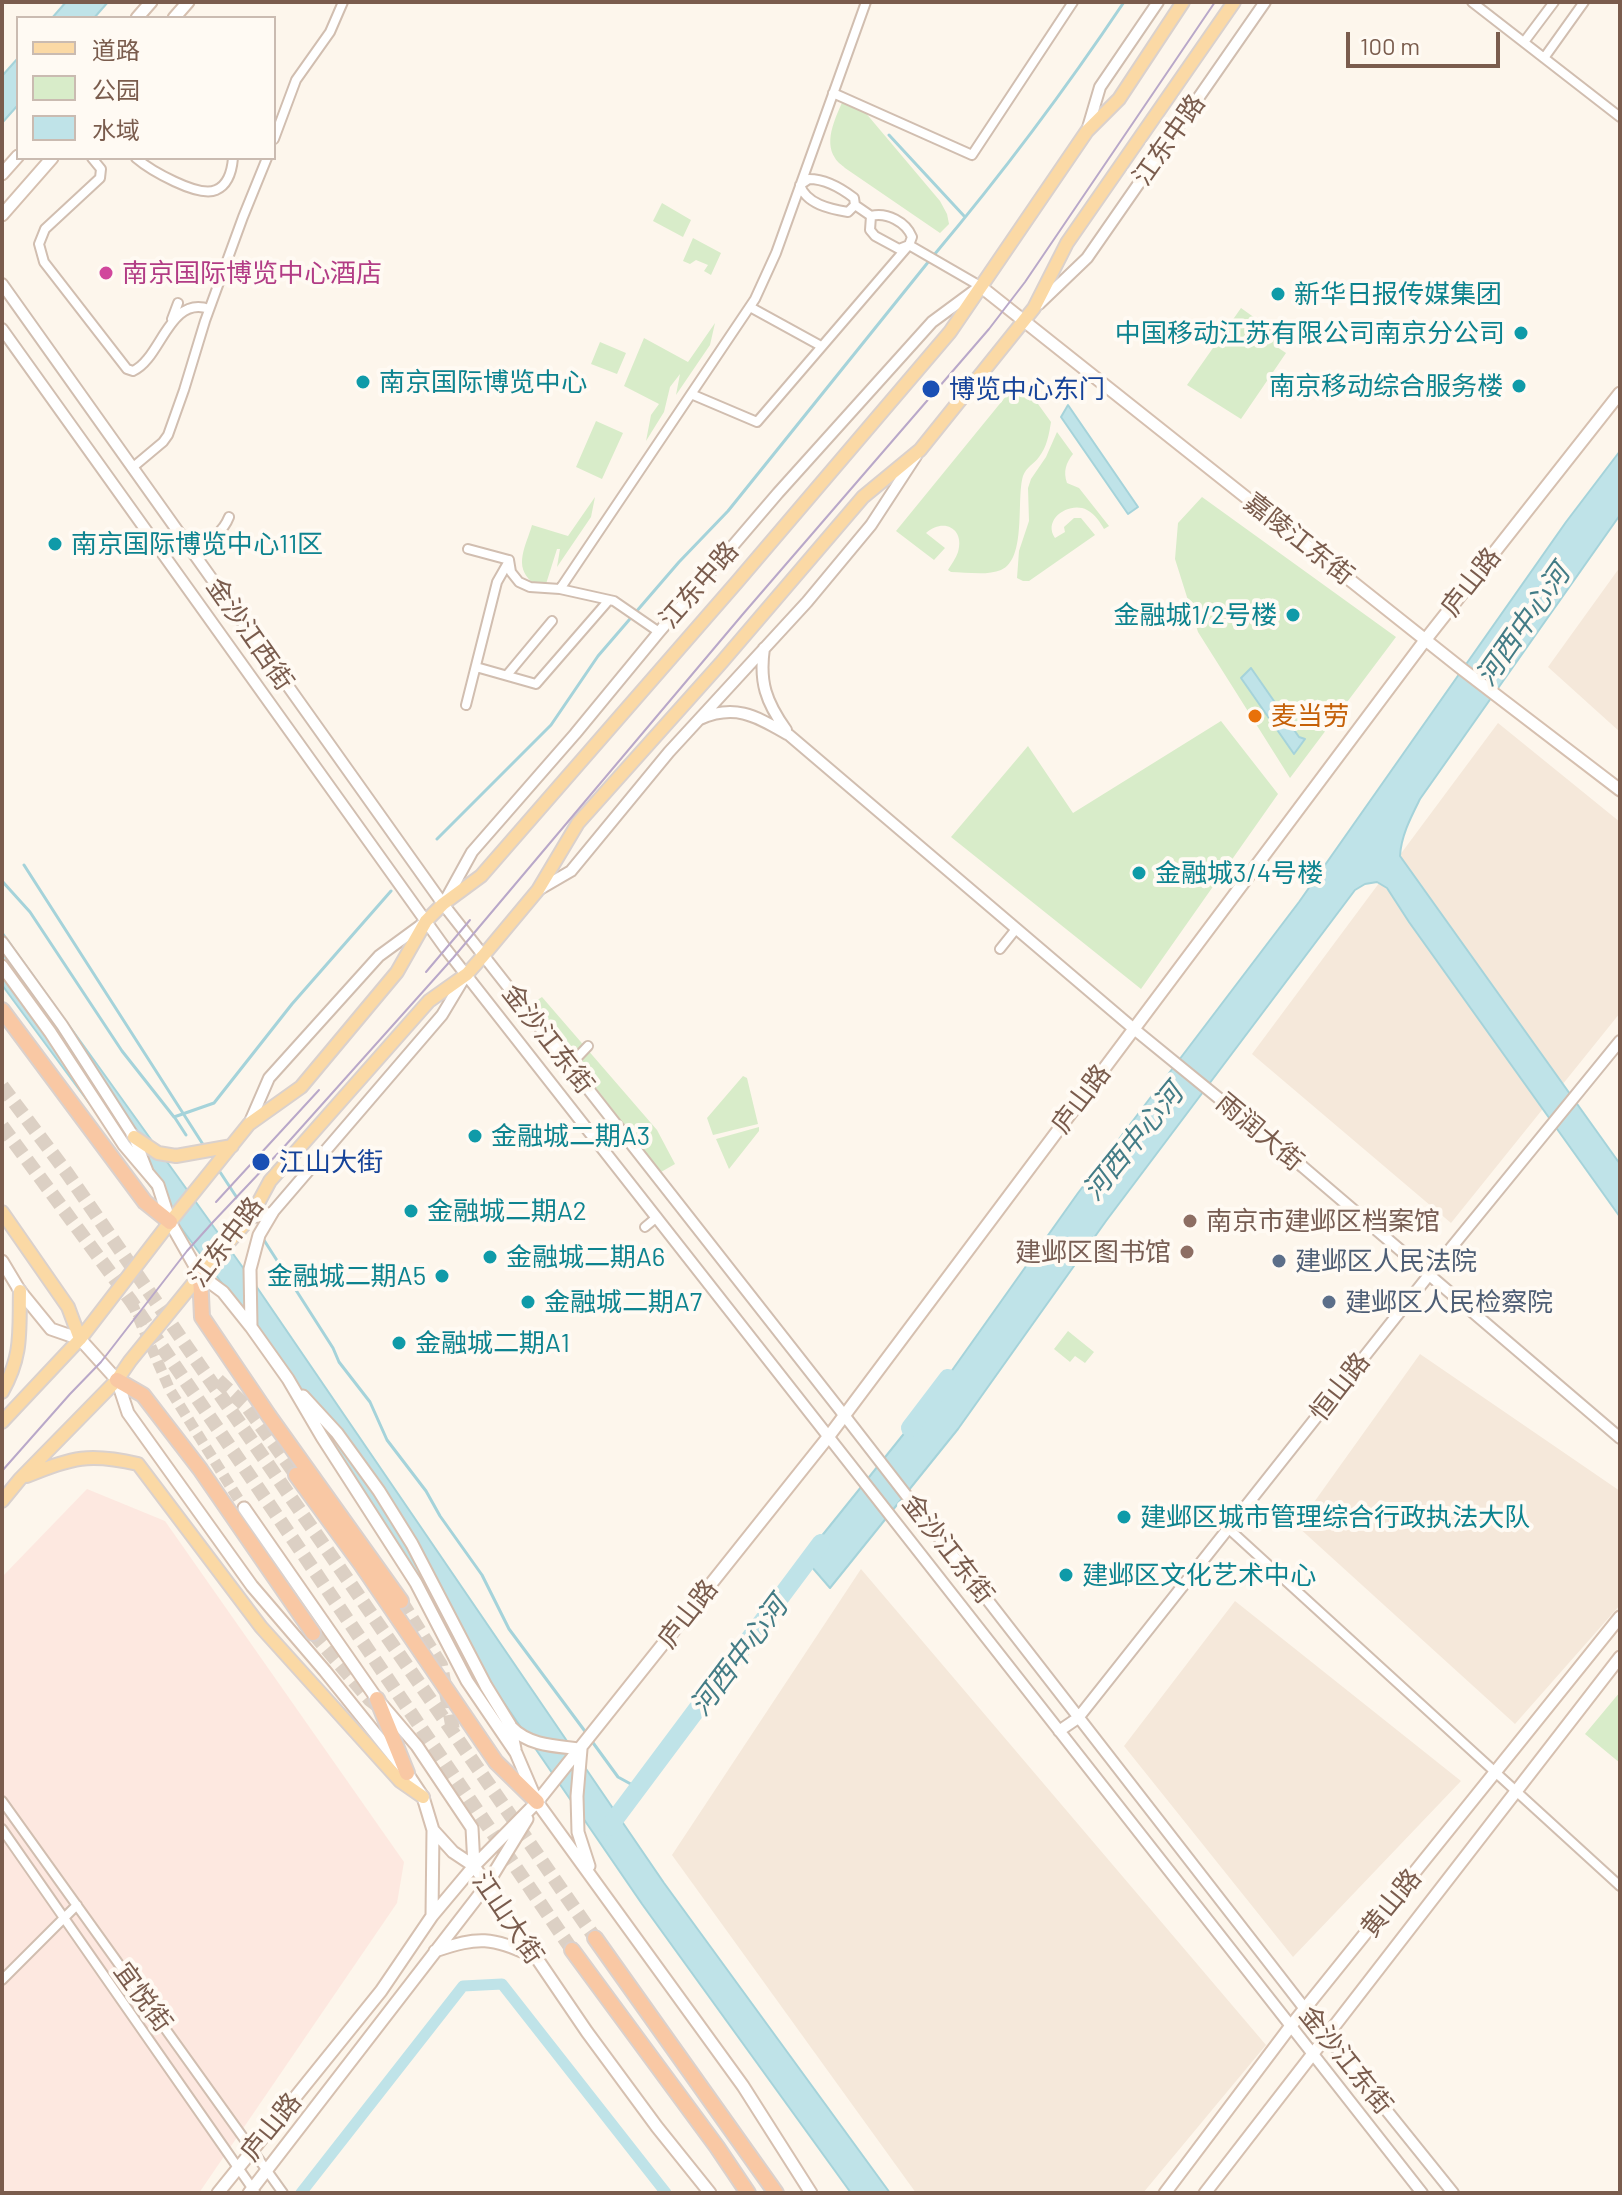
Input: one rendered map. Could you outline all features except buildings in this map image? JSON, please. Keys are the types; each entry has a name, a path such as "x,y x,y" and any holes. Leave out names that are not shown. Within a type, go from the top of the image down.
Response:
{"highway":[{"path":"2,1010 145,1202 170,1222"},
{"path":"200,1275 202,1317 401,1601"},
{"path":"117,1380 143,1395 200,1469 313,1633"},
{"path":"296,1475 361,1564 496,1762 537,1802"},
{"path":"377,1699 407,1773"},
{"path":"595,1938 776,2193"},
{"path":"572,1950 748,2193"}],"main road":[{"name":"江东中路","path":"2,1422 80,1339 249,1124 301,1087 397,972 426,921 481,876 950,332 1087,131 1119,99 1183,2"},
{"name":"江东中路","path":"2,1501 117,1380 200,1275 250,1218 270,1181 429,1001 467,974 483,956 538,890 578,823 863,497 920,450 1034,308 1067,243 1234,2"},
{"path":"2,174 16,158"},
{"path":"2,215 50,160"},
{"name":"嘉陵江东街","path":"980,286 1462,669 1620,790"},
{"name":"庐山路","path":"218,2193 381,1991 432,1916 474,1866 537,1802 581,1749 829,1436 1426,639 1620,393"},
{"path":"2,966 50,1032 124,1145 158,1185 170,1222 200,1275 223,1292 288,1379 416,1583 467,1681 516,1753 537,1802 743,2086 811,2193"},
{"path":"134,1137 158,1153 176,1156 232,1146"},
{"path":"2,1212 68,1307 80,1339"},
{"path":"251,1327 250,1269 259,1235 272,1213"},
{"path":"2,1261 20,1291 51,1329 80,1339"},
{"path":"2,1392 13,1372 18,1350 20,1291"},
{"name":"江山大街","path":"80,1339 117,1380 128,1413 252,1586 407,1773 423,1797 433,1830 453,1852 474,1866 657,2127 710,2193"},
{"path":"288,1379 337,1433 396,1518 510,1725 519,1736 535,1743 581,1749 578,1832 593,1878"},
{"path":"20,1479 62,1461 89,1457 138,1464 261,1627 400,1781 423,1797"},
{"path":"244,1508 377,1699 417,1746 472,1828 474,1866"},
{"name":"黄山路","path":"1165,2193 1290,2027 1620,1617"},
{"name":"黄山路","path":"1205,2193 1620,1657"},
{"path":"510,1725 516,1753"},
{"name":"庐山路","path":"253,2192 486,1886 537,1802"},
{"path":"432,1916 433,1830"},
{"path":"435,1951 469,1939 502,1942 535,1957"}],"street":[{"path":"276,133 296,80 330,32 343,2"},
{"path":"560,589 750,307 776,253 866,2"},
{"path":"833,93 972,155 1073,2"},
{"path":"1087,131 1100,87 1158,2"},
{"name":"江东中路","path":"1034,308 1087,258 1265,2"},
{"path":"1472,2 1620,117"},
{"path":"1524,42 1554,2"},
{"path":"1544,58 1584,2"},
{"path":"276,112 282,116"},
{"path":"94,160 101,169 100,178 45,229 39,244 44,262 127,369 133,371 148,361 178,303"},
{"path":"139,160 162,176 206,192 217,190 225,183 233,160"},
{"path":"132,468 168,435 209,309 266,160"},
{"path":"691,394 757,422 909,245 912,237 908,228 887,215 871,216 855,205 854,198 845,191 819,179 809,179 800,185"},
{"path":"800,185 811,201 848,212 855,205"},
{"path":"871,216 870,230 875,236 899,249 909,245"},
{"path":"909,245 980,286"},
{"name":"金沙江西街","path":"2,284 443,904"},
{"name":"江东中路","path":"443,904 472,852 778,493 932,322 980,286"},
{"path":"168,327 181,313 193,307 209,309"},
{"path":"750,307 821,346"},
{"name":"金沙江西街","path":"2,329 426,921"},
{"name":"江东中路","path":"538,890 571,871 640,786 807,602 871,525 920,450"},
{"path":"191,550 215,537 229,517"},
{"path":"468,549 509,560"},
{"path":"509,560 511,572 519,582 530,587 560,589 614,601 659,632"},
{"path":"466,705 497,582 509,560"},
{"path":"476,667 536,684 609,600"},
{"path":"507,675 552,621"},
{"path":"764,648 763,686 775,715 789,735"},
{"path":"700,719 715,712 744,712 789,735"},
{"name":"雨润大街","path":"789,735 1620,1438"},
{"name":"金沙江东街","path":"443,904 1305,2009 1453,2193"},
{"name":"江东中路","path":"249,1124 269,1078 379,956 426,921"},
{"name":"金沙江东街","path":"426,921 1422,2193"},
{"path":"1000,949 1016,929"},
{"path":"2,942 62,1025 134,1137 148,1172"},
{"path":"250,1218 272,1213 442,1015 467,974"},
{"name":"恒山路","path":"1059,1731 1078,1718 1429,1275 1620,1041"},
{"path":"569,1066 588,1046"},
{"path":"645,1227 657,1217"},
{"path":"666,1248 674,1239"},
{"path":"1229,1529 1620,1886"},
{"name":"宜悦街","path":"2,1801 283,2193"},
{"name":"宜悦街","path":"2,1829 253,2192"},
{"path":"2,1980 77,1905"}],"shaded area":[{"path":"1620,567 1620,732 1548,667"},
{"path":"1498,723 1620,822 1620,1013 1451,1223 1252,1054"},
{"path":"1420,1354 1620,1491 1620,1605 1515,1724 1297,1526"},
{"path":"87,1489 165,1521 404,1862 397,1903 199,2193 2,2193 2,1577"},
{"path":"861,1569 1266,2045 1143,2193 916,2193 672,1855"},
{"path":"1235,1601 1461,1781 1293,1957 1124,1746"}],"green space":[{"path":"844,98 859,105 940,201 949,224 940,233 836,159 830,143"},
{"path":"662,203 691,220 683,237 653,221"},
{"path":"693,238 721,253 711,275 704,271 708,265 696,260 690,264 683,261"},
{"path":"1241,308 1280,336 1274,345 1286,353 1241,419 1187,385"},
{"path":"715,323 710,345 676,395 680,374 670,387 664,412 646,441 651,415 659,404 624,386 644,338 688,362"},
{"path":"600,342 626,353 617,374 591,364"},
{"path":"1020,379 1051,422 1044,449 1023,476 1018,541 1014,554 1009,564 995,572 951,572 948,570 959,544 956,532 951,528 940,526 926,533 945,548 934,560 896,531"},
{"path":"596,421 623,433 602,479 576,467"},
{"path":"1057,432 1073,454 1066,467 1067,483 1079,488 1109,526 1104,529 1087,510 1066,510 1052,524 1055,538 1065,532 1064,527 1074,518 1081,518 1095,535 1029,581 1023,581 1017,578 1019,551 1029,521 1028,488"},
{"path":"595,497 591,517 557,567 560,549 557,549 546,584 532,582 526,576 522,562 532,525 568,536"},
{"path":"1202,497 1396,637 1290,778 1198,632 1175,559 1178,523","holes":["1250,669 1299,737 1304,739 1294,753 1242,678"]},
{"path":"1221,721 1278,794 1141,989 951,837 1028,746 1073,813"},
{"path":"542,997 657,1130 675,1164 661,1172 531,1004"},
{"path":"743,1076 747,1078 758,1124 713,1135 707,1118"},
{"path":"759,1127 759,1131 729,1169 716,1139"},
{"path":"1068,1331 1094,1352 1085,1363 1075,1356 1070,1362 1054,1349"},
{"path":"1620,1692 1620,1763 1585,1734"}],"water":[{"path":"66,2 108,2 96,16 54,16"},
{"path":"16,60 16,107 2,123 2,76"},
{"path":"1068,405 1138,507 1128,514 1061,417"},
{"path":"1620,451 1620,515 1420,799 1404,834 1400,856 1620,1164 1620,1217 1387,888 1377,882 1365,884 1355,890 1106,1221 958,1429 830,1588 804,1558 931,1400 1078,1193 1299,902 1566,522"},
{"path":"1251,668 1299,737 1305,739 1294,754 1241,678"},
{"path":"2,932 254,1283 664,1883 890,2193 851,2193 642,1904 406,1560 235,1301 2,985"}],"waterway":[{"path":"934,255 1032,131 1124,2"},
{"path":"889,135 965,217"},
{"path":"437,839 551,725 598,656 679,562 728,511 929,261"},
{"path":"24,865 204,1146"},
{"path":"2,881 30,912 122,1051 174,1117 214,1103 292,1004 391,891"},
{"path":"175,1118 186,1135"},
{"path":"218,1169 247,1213"},
{"path":"262,1237 339,1362 370,1402 387,1440 426,1491 482,1575 509,1629 587,1734"},
{"name":"河西中心河","path":"910,1428 948,1378"},
{"name":"河西中心河","path":"609,1827 821,1543"},
{"path":"591,1740 618,1777 638,1788"},
{"name":"河西中心河","path":"301,2193 463,1986 502,1984 666,2193"}],"tunnel":[{"path":"2,1086 67,1173 595,1938"},
{"path":"2,1126 131,1301 572,1950"},
{"path":"131,1301 170,1390 244,1508"},
{"path":"218,1380 248,1408 296,1475"},
{"path":"401,1601 441,1665 453,1730"},
{"path":"313,1633 370,1700 386,1712"}],"tram line":[{"path":"2,1471 101,1362 187,1251 453,958 989,329 1025,282 1215,2"},
{"path":"426,972 470,920"},
{"path":"216,1202 319,1090"}],"place":[{"name":"南京国际博览中心酒店","path":"106,273"},
{"name":"新华日报传媒集团","path":"1278,294"},
{"name":"中国移动江苏有限公司南京分公司","path":"1521,333"},
{"name":"南京国际博览中心","path":"363,382"},
{"name":"南京移动综合服务楼","path":"1519,386"},
{"name":"博览中心东门","path":"931,389"},
{"name":"南京国际博览中心11区","path":"55,544"},
{"name":"金融城1/2号楼","path":"1293,615"},
{"name":"麦当劳","path":"1255,716"},
{"name":"金融城3/4号楼","path":"1139,873"},
{"name":"金融城二期A3","path":"475,1136"},
{"name":"江山大街","path":"261,1162"},
{"name":"金融城二期A2","path":"411,1211"},
{"name":"南京市建邺区档案馆","path":"1190,1221"},
{"name":"建邺区图书馆","path":"1187,1252"},
{"name":"金融城二期A6","path":"490,1257"},
{"name":"建邺区人民法院","path":"1279,1261"},
{"name":"金融城二期A5","path":"442,1276"},
{"name":"金融城二期A7","path":"528,1302"},
{"name":"建邺区人民检察院","path":"1329,1302"},
{"name":"金融城二期A1","path":"399,1343"},
{"name":"建邺区城市管理综合行政执法大队","path":"1124,1517"},
{"name":"建邺区文化艺术中心","path":"1066,1575"}]}
